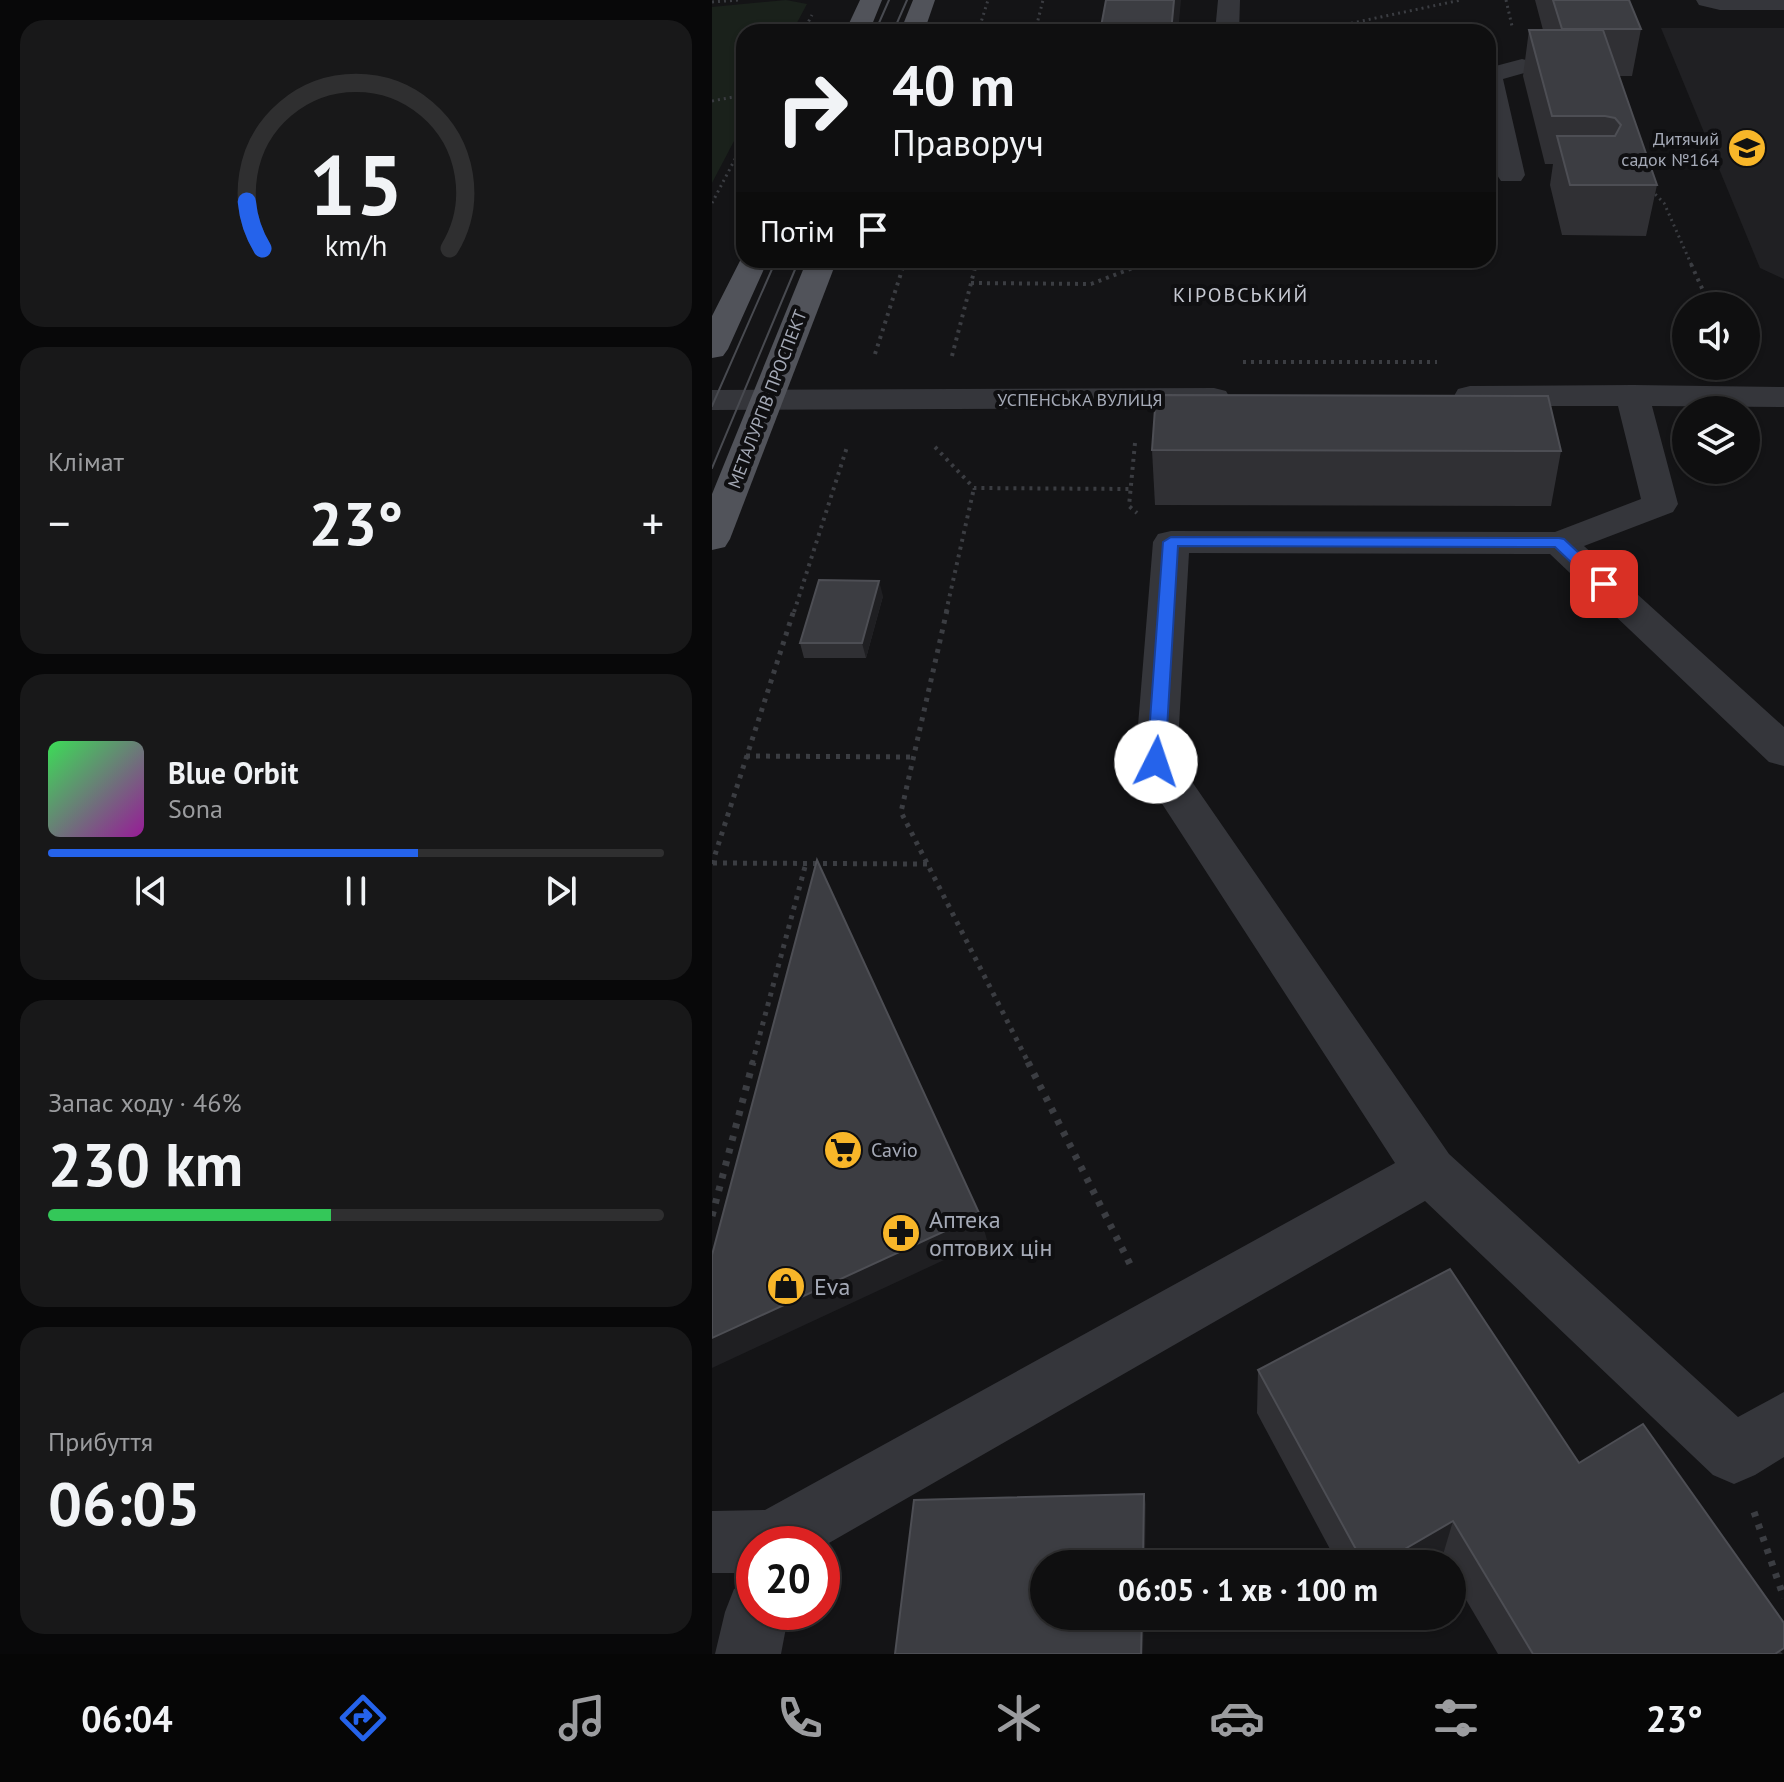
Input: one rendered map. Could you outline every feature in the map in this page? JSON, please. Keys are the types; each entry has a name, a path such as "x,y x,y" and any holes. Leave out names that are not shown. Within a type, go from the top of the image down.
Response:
{"main road":[{"path":"860,24 871,0"},
{"path":"915,24 924,0"},
{"path":"712,349 749,268"},
{"name":"МЕТАЛУРГІВ ПРОСПЕКТ","path":"712,539 819,268"}],"street":[{"path":"1228,24 1229,0"},
{"path":"1707,0 1720,3 1784,3"},
{"path":"1496,73 1522,66"},
{"path":"1496,142 1499,175 1539,176"},
{"path":"1633,395 1640,435 1660,504 1559,543 1171,542 1156,762 1430,1171 1734,1454 1784,1422"},
{"path":"1441,396 1784,397"},
{"name":"УСПЕНСЬКА ВУЛИЦЯ","path":"712,400 1250,398"},
{"path":"1559,543 1784,751"},
{"path":"801,1526 1430,1171"},
{"path":"712,1542 736,1542"},
{"path":"748,1654 753,1630"}],"path":[{"path":"712,2 739,0"},
{"path":"980,24 988,0"},
{"path":"1037,24 1043,0"},
{"path":"1348,24 1461,0"},
{"path":"712,101 736,96"},
{"path":"712,203 736,157"},
{"path":"1650,190 1664,203 1704,292"},
{"path":"872,361 902,268"},
{"path":"951,361 975,268"},
{"path":"971,283 1091,284 1132,268"},
{"path":"1239,362 1446,362"},
{"path":"1129,506 1136,434"},
{"path":"948,444 935,447 974,488 1130,489"},
{"path":"845,447 712,863 928,864"},
{"path":"974,488 901,812 1105,1213"},
{"path":"746,756 913,757"},
{"path":"712,1216 806,863"},
{"path":"1734,1454 1784,1598"}],"shaded area":[{"path":"786,0 807,4 796,24 736,24 736,137 712,183 712,7"},
{"name":"Дитячий садок №164","path":"1661,28 1784,28 1784,279 1760,268"}],"building":[{"path":"1106,0 1174,0 1172,24 1102,24"},
{"path":"1553,0 1629,0 1641,29 1562,29"},
{"path":"1529,30 1603,30 1657,185 1570,185 1557,136 1615,136 1621,125 1615,118 1605,116 1552,116"},
{"path":"1156,395 1548,396 1561,451 1152,450"},
{"path":"819,580 879,581 862,643 800,643"},
{"path":"817,860 980,1215 712,1338 712,1255"},
{"path":"1450,1269 1579,1463 1643,1424 1784,1623 1784,1648 1775,1654 1533,1654 1453,1521 1403,1550 1356,1550 1258,1370"},
{"path":"1144,1494 1143,1550 1030,1550 1030,1630 1142,1630 1141,1654 895,1654 914,1500"}],"tram line":[{"path":"878,24 889,0"},
{"path":"896,24 907,0"},
{"path":"712,406 772,268"},
{"path":"712,468 796,268"}],"place":[{"name":"Дитячий садок №164","path":"1747,148"},
{"name":"Cavio","path":"843,1150"},
{"name":"Аптека оптових цін","path":"901,1233"},
{"name":"Eva","path":"786,1286"}],"district":[{"name":"КІРОВСЬКИЙ","path":"1241,295"}],"route":[{"path":"1156,762 1171,542 1559,543 1604,584"}]}
